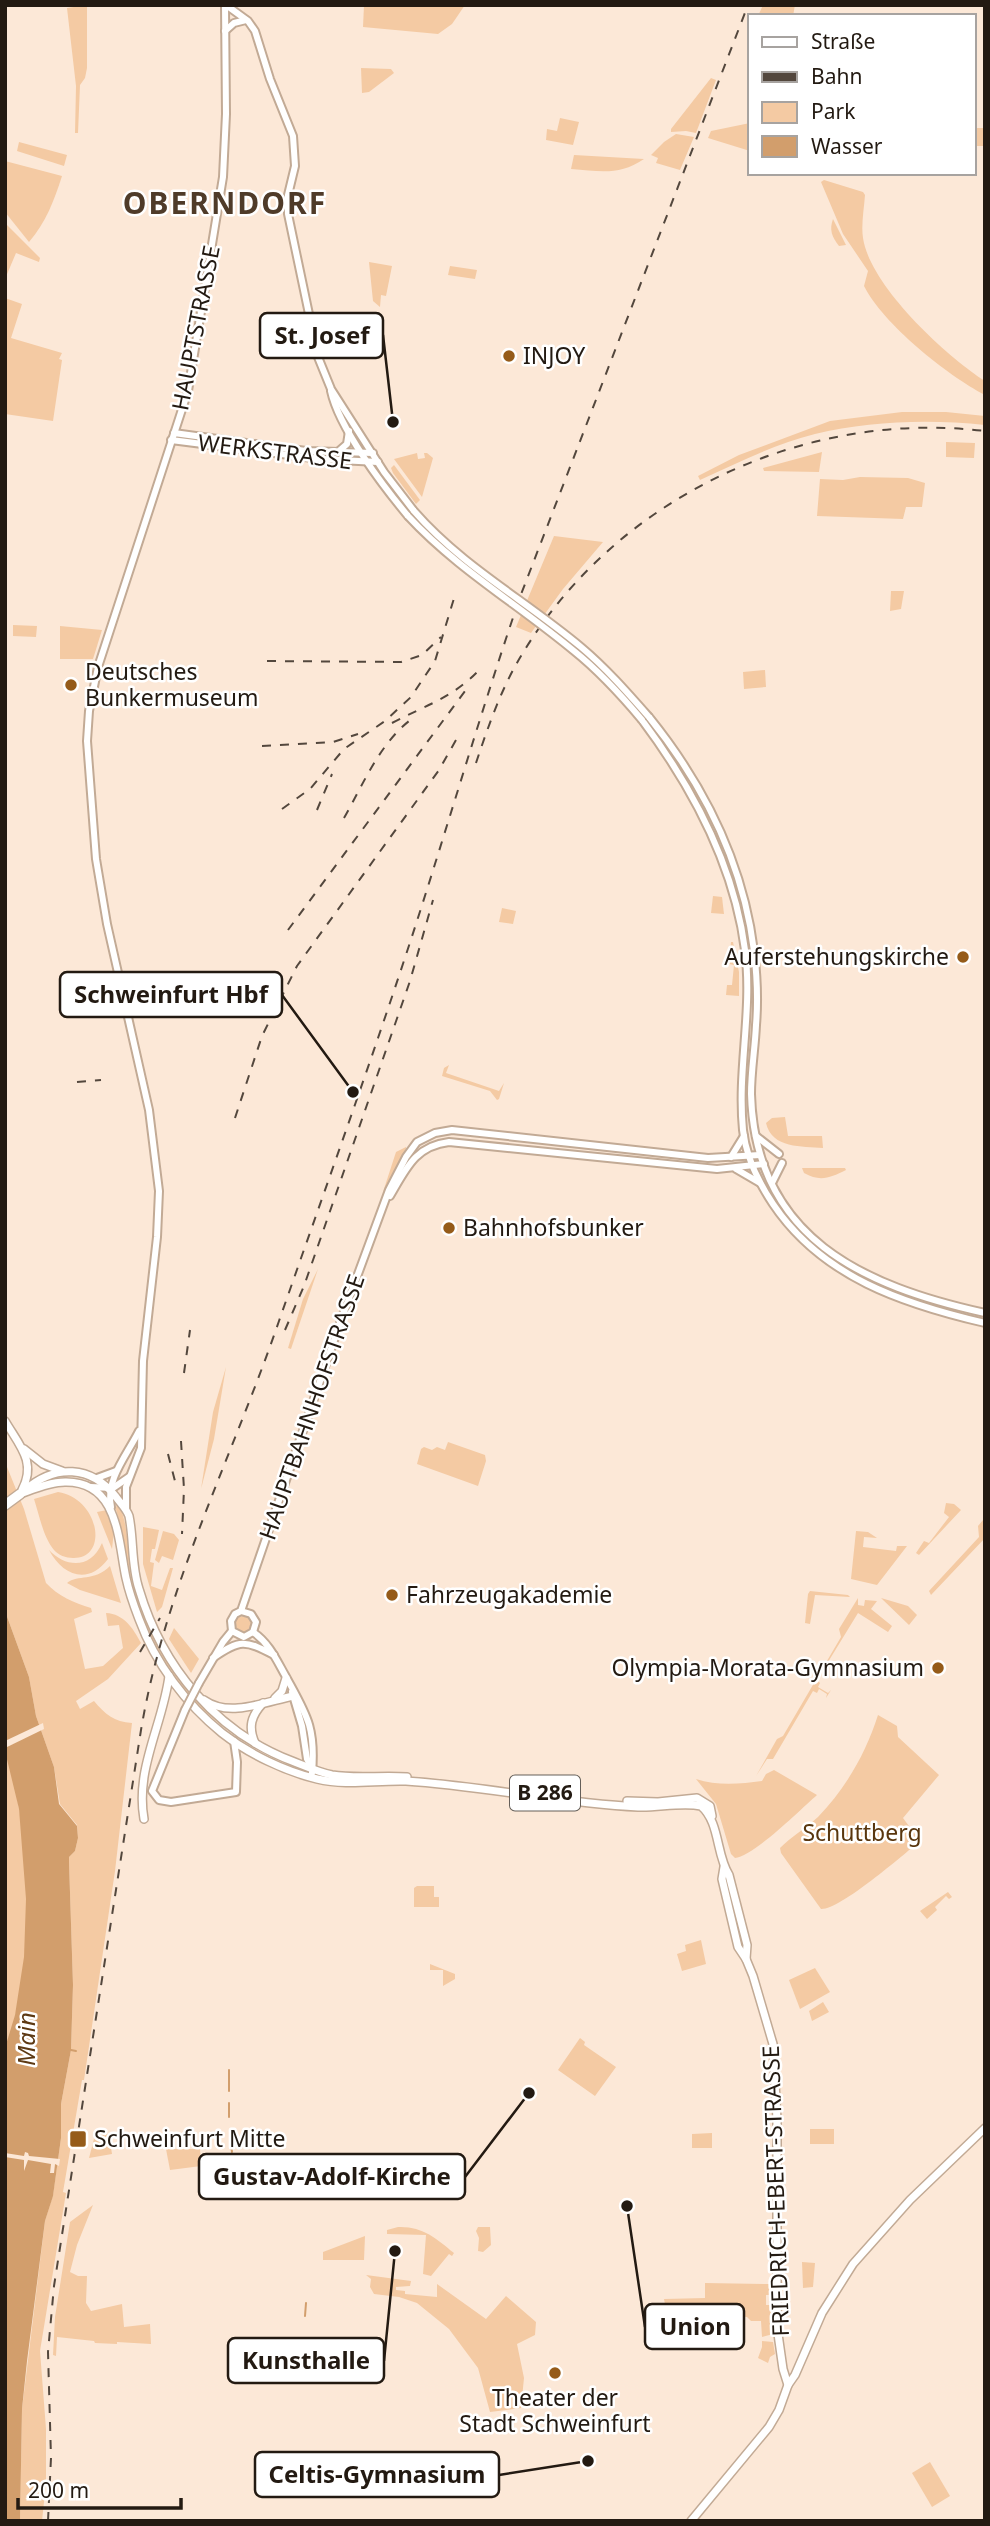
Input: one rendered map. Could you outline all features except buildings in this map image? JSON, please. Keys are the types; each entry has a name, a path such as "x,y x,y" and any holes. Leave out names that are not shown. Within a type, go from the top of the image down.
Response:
{"highway":[{"path":"5,1505 20,1494"}],"main road":[{"path":"225,5 246,20 255,31 270,79 293,136 295,166 288,195 288,208 318,357 335,407 362,453 456,563 577,652 645,718 679,757 727,845 750,925 756,976 751,1091 756,1136 760,1155 782,1202 822,1246 852,1267 904,1291 985,1313"},
{"name":"HAUPTSTRASSE","path":"126,1509 125,1491 141,1448 146,1323 159,1219 159,1178 149,1110 100,888 92,825 87,732 90,701 98,667 188,391 222,184 226,114 225,5"},
{"path":"225,31 234,23 246,20"},
{"path":"331,389 411,513"},
{"path":"338,452 347,444 349,431"},
{"name":"WERKSTRASSE","path":"172,436 306,451 373,453"},
{"name":"WERKSTRASSE","path":"172,436 369,464 378,463"},
{"path":"645,718 707,826 722,857 737,905 748,976 744,1136 761,1184 797,1234 827,1261 902,1300 985,1323"},
{"name":"HAUPTBAHNHOFSTRASSE","path":"232,1631 230,1620 234,1614 241,1611 389,1190 405,1157 417,1142 447,1130 708,1158 760,1155"},
{"path":"732,1157 744,1136"},
{"path":"756,1136 779,1154"},
{"name":"HAUPTBAHNHOFSTRASSE","path":"385,1203 409,1163 426,1148 457,1141 704,1168 764,1164"},
{"path":"592,1146 592,1155"},
{"path":"772,1183 782,1163"},
{"path":"734,1168 761,1184"},
{"path":"5,1421 20,1446 29,1472 20,1494"},
{"path":"111,1508 109,1489 140,1429"},
{"path":"20,1446 47,1466 66,1472 78,1472 97,1478 117,1470"},
{"path":"20,1494 35,1481 50,1479 66,1472"},
{"path":"50,1479 109,1489 130,1476"},
{"name":"B 286","path":"97,1478 126,1509 131,1525 136,1579 152,1624 173,1663 195,1693 217,1716 256,1745 312,1773"},
{"path":"87,1486 111,1508"},
{"name":"B 286","path":"111,1508 119,1530 127,1580 145,1634 169,1675 204,1716 233,1741 250,1751 312,1773"},
{"path":"233,1741 237,1762 236,1792 166,1802 159,1800 152,1791 185,1710 213,1658 232,1631 244,1637 253,1632 256,1626 250,1614 241,1611"},
{"path":"253,1632 264,1640 305,1710 313,1749 312,1773"},
{"path":"213,1658 229,1646 244,1643 255,1645 274,1655"},
{"path":"144,1819 142,1795 149,1754 169,1675"},
{"path":"273,1700 282,1691 286,1678"},
{"path":"292,1686 312,1773"},
{"path":"195,1693 221,1709 293,1696"},
{"path":"256,1745 251,1722 264,1703"},
{"path":"292,1761 302,1755 306,1747"},
{"path":"237,1762 242,1754 250,1751"},
{"name":"FRIEDRICH-EBERT-STRASSE","path":"312,1773 404,1777 616,1800 658,1802 703,1799 709,1806 724,1867 723,1879 738,1947 747,1959 768,2024 774,2054 778,2327 783,2369 788,2385"},
{"path":"691,2521 767,2429 779,2410 788,2385 829,2300 853,2264 910,2200 985,2128"}],"green space":[{"path":"87,5 87,68 80,85 78,133 75,133 76,86 67,8"},
{"path":"364,5 465,5 452,24 438,34 363,27"},
{"path":"763,5 795,5 793,14 759,14"},
{"path":"361,68 391,69 394,73 369,92 362,93"},
{"path":"711,78 716,80 696,133 671,132 671,129"},
{"path":"560,118 579,122 573,145 546,140 547,129 557,131"},
{"path":"748,123 748,150 708,138 711,131"},
{"path":"976,128 985,128 985,146 976,146"},
{"path":"676,134 694,137 680,170 656,163 658,158 651,155"},
{"path":"19,142 67,155 64,166 17,151"},
{"path":"574,155 644,159 626,168 600,171 571,169"},
{"path":"5,161 62,176 49,211 29,242 5,212"},
{"path":"824,180 863,192 863,238 880,277 894,298 931,337 985,381 985,395 953,375 917,347 873,301 864,286 868,271 843,234 821,182"},
{"path":"833,219 846,245 839,246 833,236"},
{"path":"5,223 40,258 39,262 16,253 5,279"},
{"path":"369,262 392,266 386,296 381,295 380,307 373,301"},
{"path":"450,266 477,270 475,279 448,275"},
{"path":"5,298 22,304 11,338 62,353 59,359 62,360 53,421 5,414"},
{"path":"902,412 946,412 985,416 985,425 899,422 856,426 785,443 700,480 698,476 739,455 830,421"},
{"path":"946,442 975,443 974,458 946,457"},
{"path":"822,452 819,472 764,471 763,468"},
{"path":"417,453 418,459 425,458 424,453 433,458 422,497 394,459"},
{"path":"394,465 420,500 416,504 393,473 391,468"},
{"path":"860,477 908,478 925,483 922,507 906,507 903,519 817,516 820,479 843,480"},
{"path":"554,536 603,542 563,589 531,633 516,627"},
{"path":"891,591 904,591 901,609 890,611"},
{"path":"13,625 37,626 36,637 13,636"},
{"path":"60,626 102,630 93,659 60,659"},
{"path":"765,670 766,687 744,689 743,672"},
{"path":"713,896 722,897 724,914 711,913"},
{"path":"502,908 516,911 513,924 499,922"},
{"path":"731,942 739,972 739,996 726,995 727,985 732,985 734,965 729,964"},
{"path":"449,1065 446,1073 499,1091 504,1083 499,1099 490,1091 442,1076 444,1068"},
{"path":"785,1117 788,1136 822,1136 823,1148 797,1146 774,1138 766,1123 772,1118"},
{"path":"406,1149 383,1192 396,1152"},
{"path":"802,1168 846,1170 820,1178 804,1173"},
{"path":"318,1269 291,1349 288,1348 303,1299"},
{"path":"226,1367 214,1439 201,1489 213,1412"},
{"path":"448,1442 485,1455 486,1461 478,1486 417,1464 421,1449 424,1447 432,1450 437,1447 445,1450"},
{"path":"5,1462 24,1509 46,1583 56,1592 91,1608 92,1612 74,1619 85,1669 103,1666 123,1648 119,1625 108,1626 106,1613 123,1619 141,1643 108,1679 76,1701 80,1709 94,1701 110,1716 132,1723 115,1871 40,2351 46,2429 46,2483 42,2521 20,2521 22,2409 45,2221 53,2195 61,2138 61,2104 71,2050 73,1985 69,1857 75,1851 78,1838 77,1825 60,1804 54,1767 36,1716 29,1677 5,1611"},
{"path":"58,1492 83,1505 91,1516 95,1539 92,1549 84,1556 73,1558 60,1555 50,1545 44,1532 34,1499"},
{"path":"946,1503 954,1504 961,1510 919,1555 916,1553 924,1541 929,1543 949,1517 944,1513"},
{"path":"119,1505 125,1521 135,1591 156,1642 175,1674 198,1702 245,1742 240,1739 215,1720 192,1699 156,1649 132,1586 115,1507"},
{"path":"107,1510 114,1531 112,1549 97,1512"},
{"path":"983,1520 985,1538 931,1595 929,1591 979,1537 978,1526"},
{"path":"143,1527 159,1530 150,1562 154,1563 151,1586 162,1590 170,1568 173,1568 162,1607 157,1612 143,1564"},
{"path":"163,1531 174,1534 179,1540 173,1560 162,1556 159,1563 155,1560"},
{"path":"856,1531 868,1532 877,1538 864,1537 863,1547 896,1551 897,1546 907,1546 877,1585 851,1579"},
{"path":"102,1543 108,1559 100,1567 84,1575 68,1571 61,1566 49,1550 63,1560 78,1563 91,1558"},
{"path":"110,1566 121,1603 67,1583 98,1574"},
{"path":"810,1591 850,1597 815,1595 810,1624 805,1623"},
{"path":"858,1598 858,1605 864,1606 865,1600 877,1601 871,1609 892,1626 888,1632 858,1613 817,1680 820,1683 818,1687 828,1693 831,1690 826,1698 827,1694 819,1689 817,1693 813,1691 773,1759 767,1759 756,1776 777,1739 783,1736 841,1637 839,1629"},
{"path":"881,1598 908,1606 917,1615 909,1625"},
{"path":"240,1616 246,1616 251,1624 249,1630 240,1632 235,1627 235,1621"},
{"path":"174,1628 199,1659 191,1673 169,1639"},
{"name":"Schuttberg","path":"878,1715 897,1726 898,1737 939,1775 903,1818 920,1841 856,1892 830,1907 821,1909 780,1848 818,1817 838,1794 868,1743"},
{"path":"5,1751 21,1819 27,1899 22,1980 5,2048"},
{"path":"262,1751 286,1761 300,1770 269,1755"},
{"path":"774,1770 817,1795 765,1841 743,1856 735,1858 731,1854 716,1804 696,1779 737,1784 762,1781 766,1774"},
{"path":"434,1886 434,1897 439,1897 439,1907 414,1907 414,1888"},
{"path":"948,1892 952,1897 949,1899 946,1896 927,1919 920,1911"},
{"path":"701,1940 706,1964 682,1971 677,1954 686,1951 685,1945"},
{"path":"430,1964 455,1974 455,1979 443,1986 443,1970 430,1970"},
{"path":"815,1968 830,1992 800,2009 789,1980"},
{"path":"823,2002 829,2012 812,2021 809,2011"},
{"path":"580,2038 585,2042 584,2045 616,2067 595,2096 558,2070"},
{"path":"810,2129 834,2129 834,2144 810,2144"},
{"path":"712,2133 712,2148 692,2148 692,2134"},
{"path":"109,2134 112,2154 89,2158 95,2135"},
{"path":"166,2149 200,2149 201,2166 170,2170"},
{"path":"93,2205 77,2245 70,2272 87,2276 86,2303 91,2311 122,2304 124,2327 150,2324 151,2344 95,2343 57,2337 56,2356 53,2355 55,2317 70,2222"},
{"path":"398,2227 422,2231 454,2253 452,2256 449,2254 431,2276 423,2274 426,2235 387,2234 387,2230"},
{"path":"478,2227 490,2227 491,2245 483,2252 478,2251"},
{"path":"365,2236 364,2260 323,2260 323,2252"},
{"path":"802,2262 815,2263 813,2287 803,2288"},
{"path":"366,2275 411,2281 410,2286 396,2287 396,2290 405,2291 405,2294 437,2297 437,2284 486,2319 506,2296 536,2322 535,2335 517,2344 524,2378 521,2408 490,2412 478,2368 449,2329 417,2303 399,2297 374,2294 370,2287 371,2279"},
{"path":"705,2283 770,2284 766,2305 771,2305 773,2334 762,2337 761,2321 736,2316 729,2320 725,2343 667,2315 664,2299 705,2298"},
{"path":"762,2341 773,2342 775,2354 770,2357 768,2363 758,2358"},
{"path":"930,2462 950,2496 932,2507 912,2473"}],"water":[{"name":"Main","path":"5,1611 29,1677 36,1716 54,1767 59,1804 77,1826 78,1838 75,1851 69,1857 73,1985 71,2050 61,2104 61,2138 53,2196 45,2221 27,2361 22,2409 20,2521 5,2521 5,2048 15,2015 24,1957 26,1899 19,1809 5,1751"}],"pier":[{"path":"43,1723 44,1729 5,1748 5,1741"},
{"path":"25,2152 29,2156 60,2159 59,2166 55,2164 54,2173 50,2173 51,2164 28,2160 24,2171 24,2160 5,2157 5,2153 24,2156"}],"waterway":[{"path":"71,2050 76,2051"},
{"path":"229,2070 229,2091"},
{"path":"229,2103 229,2117"},
{"path":"231,2145 232,2152"},
{"path":"305,2316 306,2303"}],"railway":[{"path":"48,2521 51,2458 48,2352 54,2286 141,1730 166,1625 201,1523 261,1372 366,1073 520,597 748,5"},
{"path":"476,763 507,682 521,656 560,600 608,551 661,510 720,476 783,451 849,435 917,428 985,431"},
{"path":"282,809 310,789 344,749 385,721 411,697 435,661 455,595"},
{"path":"267,661 401,662 422,655 441,637"},
{"path":"392,723 449,694 480,669"},
{"path":"288,930 468,687"},
{"path":"344,818 382,751 413,718"},
{"path":"235,1118 262,1036 297,966 439,770 460,733"},
{"path":"262,746 333,742 358,734"},
{"path":"317,810 332,774"},
{"path":"285,1330 304,1286 410,981 433,900"},
{"path":"77,1082 101,1080"},
{"path":"184,1373 190,1330"},
{"path":"181,1441 184,1489 182,1534"},
{"path":"168,1454 176,1485"},
{"path":"140,1652 160,1618"}],"place":[{"name":"INJOY","path":"509,356"},
{"name":"St. Josef","path":"393,422"},
{"name":"Deutsches Bunkermuseum","path":"71,685"},
{"name":"Auferstehungskirche","path":"963,957"},
{"name":"Schweinfurt Hbf","path":"353,1092"},
{"name":"Bahnhofsbunker","path":"449,1228"},
{"name":"Fahrzeugakademie","path":"392,1595"},
{"name":"Olympia-Morata-Gymnasium","path":"938,1668"},
{"name":"Gustav-Adolf-Kirche","path":"529,2093"},
{"name":"Schweinfurt Mitte","path":"78,2139"},
{"name":"Union","path":"627,2206"},
{"name":"Kunsthalle","path":"395,2251"},
{"name":"Theater der Stadt Schweinfurt","path":"555,2373"},
{"name":"Celtis-Gymnasium","path":"588,2461"}],"district":[{"name":"OBERNDORF","path":"225,204"}]}
